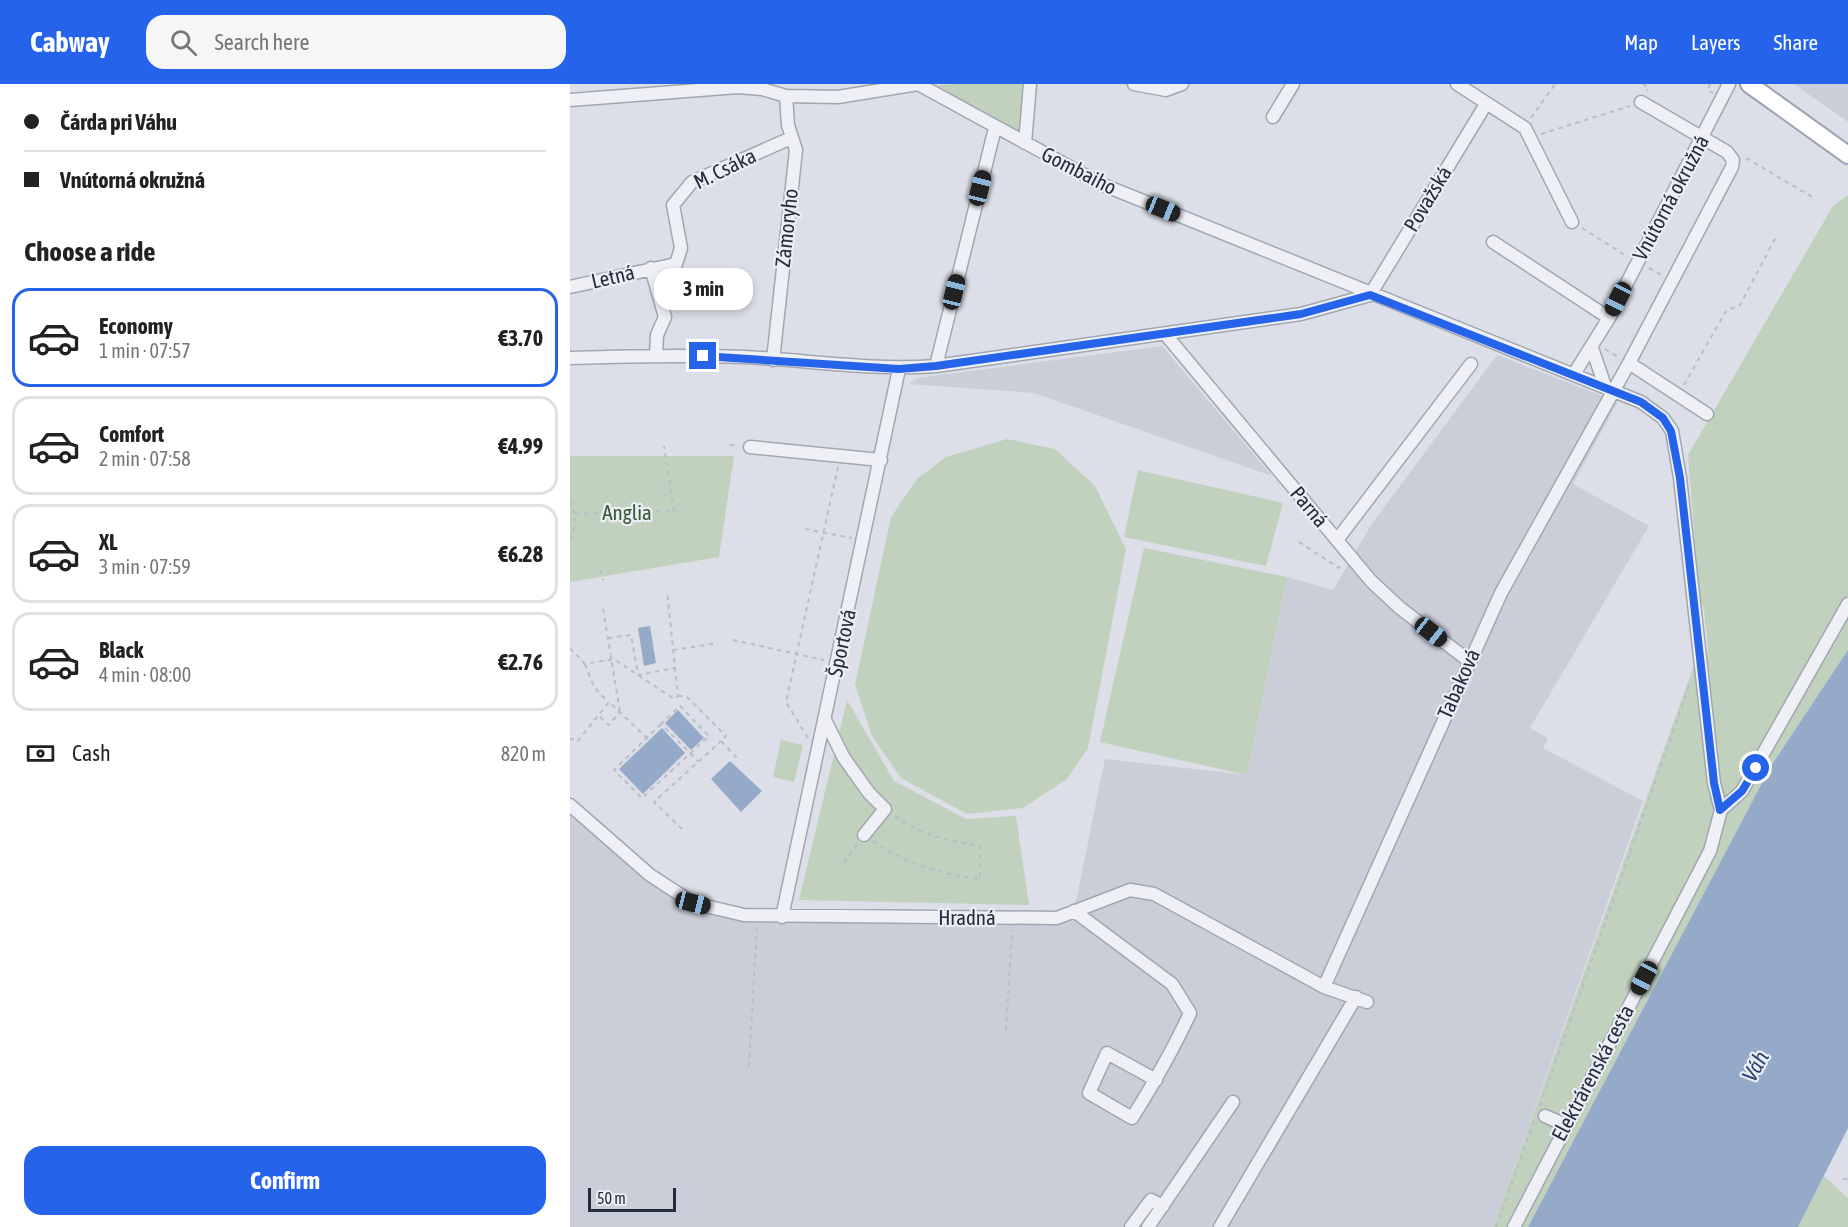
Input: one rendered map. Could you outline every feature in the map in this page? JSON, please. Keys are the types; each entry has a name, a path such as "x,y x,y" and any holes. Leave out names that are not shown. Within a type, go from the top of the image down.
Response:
{"main road":[{"path":"1749,84 1848,155"},
{"path":"1767,84 1848,150"}],"street":[{"path":"786,96 793,84"},
{"name":"Gombaiho","path":"570,100 738,87 762,88 786,96 838,97 918,84 1101,184 1370,295"},
{"path":"1025,143 1030,84"},
{"path":"1134,84 1166,90 1182,84"},
{"path":"1273,117 1293,84"},
{"path":"1456,84 1527,133 1572,222"},
{"name":"Vnútorná okružná","path":"1574,374 1598,347 1608,318 1729,84"},
{"name":"Zámoryho","path":"773,360 796,150 791,138 786,96"},
{"path":"1641,102 1703,137"},
{"name":"Považská","path":"1370,295 1486,104"},
{"path":"936,366 995,128"},
{"name":"Tabaková","path":"1324,987 1501,593 1609,388 1672,281 1733,164 1727,152 1703,137"},
{"name":"M. Csáka","path":"681,248 673,205 693,182 791,138"},
{"path":"1492,242 1608,318"},
{"name":"Letná","path":"570,287 676,264 681,248"},
{"path":"640,355 657,335 665,317 651,268"},
{"path":"570,358 656,355 899,369 1166,335 1301,314 1370,295 1609,388"},
{"path":"656,355 657,335"},
{"name":"Parná","path":"1166,335 1351,557 1400,608 1469,662"},
{"path":"1598,347 1609,388"},
{"path":"1626,362 1707,414"},
{"path":"1337,540 1471,364"},
{"name":"Športová","path":"782,917 899,369"},
{"name":"Elektrárenská cesta","path":"1514,1227 1710,851 1720,810 1714,783 1680,478 1671,431 1663,418 1652,409 1609,388"},
{"path":"750,447 881,460"},
{"path":"1720,810 1742,791 1848,604"},
{"path":"825,720 844,758 869,793 885,809 864,835"},
{"name":"Hradná","path":"570,806 650,875 693,903 758,916 782,917 1057,918 1120,892 1146,891 1324,987 1361,1000 1220,1227"},
{"path":"1074,911 1172,984 1190,1013 1156,1080 1132,1118 1089,1093 1107,1053 1156,1080"},
{"path":"1148,1227 1233,1102"},
{"path":"1545,1116 1566,1125"},
{"path":"1131,1227 1151,1200 1163,1206"}],"path":[{"path":"1527,133 1555,84"},
{"path":"1527,133 1641,102"},
{"path":"1738,154 1812,197"},
{"path":"1572,222 1672,281"},
{"path":"1678,395 1726,311 1740,305 1776,237"},
{"path":"1598,347 1626,362"},
{"path":"576,514 674,511 664,446"},
{"path":"811,743 786,702 839,462 856,458"},
{"path":"570,542 576,530 576,514 571,503"},
{"path":"805,529 864,541"},
{"path":"1299,542 1339,568 1351,557"},
{"path":"600,570 603,579"},
{"path":"667,591 678,696"},
{"path":"603,609 620,712 609,725 597,715 609,702"},
{"path":"608,638 631,635 638,675"},
{"path":"733,640 838,663"},
{"path":"673,650 718,643"},
{"path":"570,648 585,664 594,687 647,738"},
{"path":"585,664 612,660 674,699 678,696 686,696 726,736 654,802 682,830"},
{"path":"1496,1227 1680,711 1694,673 1701,665"},
{"path":"638,675 675,668"},
{"path":"680,706 709,736 642,798 615,770 662,724 680,706"},
{"path":"570,738 577,742 600,717"},
{"path":"662,724 698,761"},
{"path":"721,741 738,759"},
{"path":"844,862 864,835 895,856 920,867 945,874 980,879 981,846 946,840 927,833 907,825 885,809"},
{"path":"749,1066 758,916"},
{"path":"1006,1030 1013,918"},
{"path":"1843,1179 1848,1179"}],"shaded area":[{"path":"1794,84 1848,84 1848,122"},
{"path":"1162,346 1272,476 1034,393 910,384 917,378"},
{"path":"1497,355 1618,402 1573,484 1649,526 1530,728 1548,738 1543,748 1643,801 1493,1227 570,1227 570,805 692,903 744,915 1057,918 1074,911 1105,759 1247,775 1287,577 1333,590 1371,525"}],"green space":[{"path":"1024,84 1020,135 928,86"},
{"path":"1848,195 1848,650 1771,766 1528,1227 1493,1227 1693,668 1707,666 1708,645 1704,610 1699,594 1688,455 1833,206"},
{"path":"1007,439 1055,449 1095,486 1126,549 1088,748 1067,779 1023,808 967,814 901,778 872,736 855,685 891,517 917,479 946,457"},
{"name":"Anglia","path":"570,456 734,456 719,557 570,582"},
{"path":"1138,470 1283,503 1266,566 1124,537"},
{"path":"1144,548 1287,577 1247,775 1100,742"},
{"path":"847,700 894,781 966,819 1016,816 1029,905 799,900"},
{"path":"781,740 803,745 794,782 773,777"},
{"path":"1824,1176 1848,1198 1848,1227 1798,1227"}],"water":[{"path":"650,626 656,663 644,666 638,628"},
{"name":"Váh","path":"1848,650 1848,1128 1798,1227 1528,1227 1771,766"},
{"path":"678,710 704,738 691,750 665,723"},
{"path":"662,728 685,753 643,794 619,769"},
{"path":"730,761 762,791 741,812 711,779"}],"route":[{"path":"703,356 899,369 936,366 1301,314 1370,295 1605,386 1652,409 1663,418 1671,431 1680,478 1714,783 1720,810 1742,791 1756,768"}]}
